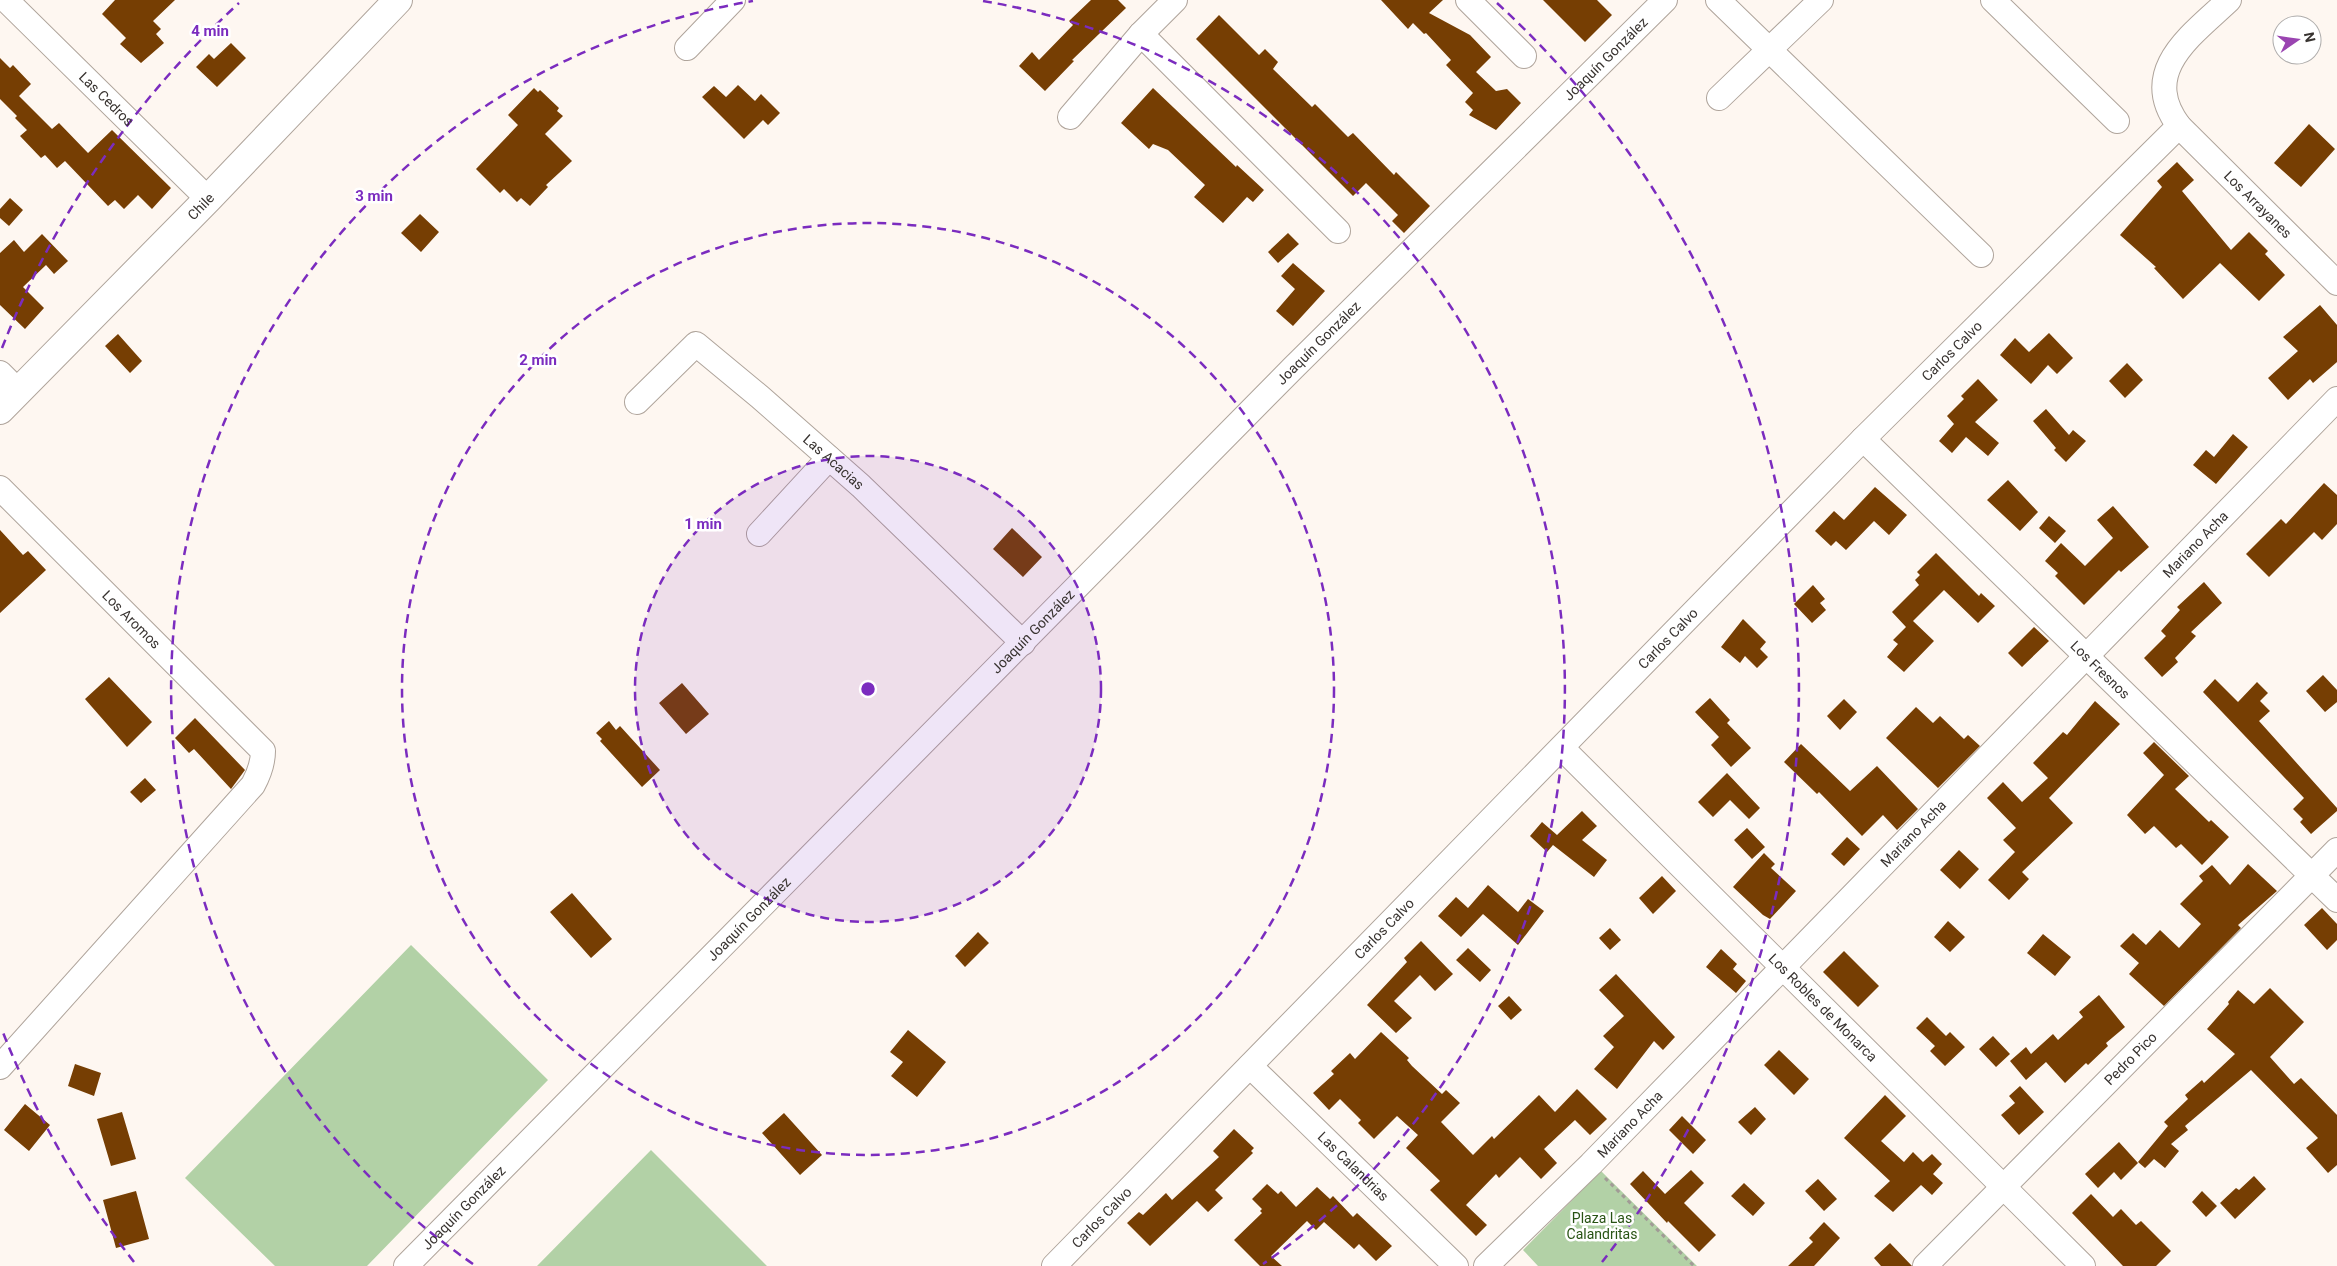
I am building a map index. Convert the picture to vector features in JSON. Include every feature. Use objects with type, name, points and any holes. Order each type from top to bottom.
[{"type":"street","name":"Las Cedros","points":[[6,0],[208,199]]},
{"type":"street","name":"Chile","points":[[6,392],[208,199],[398,0]]},
{"type":"street","points":[[687,48],[733,0]]},
{"type":"street","points":[[1070,117],[1141,34],[1175,0]]},
{"type":"street","points":[[1468,0],[1524,56]]},
{"type":"street","name":"Joaquín González","points":[[406,1266],[1294,368],[1664,0]]},
{"type":"street","points":[[1718,0],[1981,255]]},
{"type":"street","points":[[1719,98],[1821,0]]},
{"type":"street","points":[[1993,0],[2117,121]]},
{"type":"street","points":[[2179,126],[2170,114],[2165,97],[2165,73],[2176,51],[2229,0]]},
{"type":"street","points":[[1141,34],[1338,231]]},
{"type":"street","name":"Los Arrayanes","points":[[2179,126],[2337,283]]},
{"type":"street","name":"Carlos Calvo","points":[[1054,1266],[1864,439],[2179,126]]},
{"type":"street","name":"Las Acacias","points":[[637,402],[696,344],[861,486],[1023,643]]},
{"type":"street","name":"Mariano Acha","points":[[1486,1266],[1591,1164],[2337,399]]},
{"type":"street","name":"Los Fresnos","points":[[1864,439],[2337,900]]},
{"type":"street","points":[[759,534],[829,458]]},
{"type":"street","name":"Los Aromos","points":[[0,488],[263,751],[258,776],[253,785],[0,1067]]},
{"type":"street","name":"Los Robles de Monarca","points":[[1562,748],[2083,1266]]},
{"type":"street","name":"Pedro Pico","points":[[1925,1266],[2337,850]]},
{"type":"street","name":"Las Calandrias","points":[[1250,1066],[1456,1266]]},
{"type":"path","points":[[1591,1164],[1694,1266]]},
{"type":"green space","points":[[411,945],[548,1080],[367,1266],[275,1266],[185,1178]]},
{"type":"green space","points":[[651,1150],[767,1266],[537,1266]]},
{"type":"green space","name":"Plaza Las Calandritas","points":[[1601,1171],[1697,1266],[1538,1266],[1523,1250]]},
{"type":"building","points":[[115,0],[175,0],[153,21],[161,29],[156,34],[164,43],[141,63],[120,44],[126,38],[102,14]]},
{"type":"building","points":[[1091,0],[1118,0],[1126,8],[1072,60],[1074,61],[1045,91],[1019,66],[1032,52],[1039,60],[1073,25],[1069,21]]},
{"type":"building","points":[[1381,0],[1443,0],[1429,13],[1470,35],[1491,57],[1476,72],[1496,91],[1507,89],[1521,103],[1496,130],[1469,115],[1473,110],[1465,102],[1473,93],[1446,65],[1451,60],[1426,33],[1424,34],[1413,23],[1408,29]]},
{"type":"building","points":[[1543,0],[1597,0],[1612,15],[1585,42]]},
{"type":"building","points":[[1219,15],[1259,55],[1265,49],[1278,62],[1273,69],[1312,107],[1315,104],[1348,137],[1353,133],[1394,175],[1396,172],[1430,206],[1404,233],[1392,221],[1398,215],[1366,183],[1353,196],[1196,39]]},
{"type":"building","points":[[231,43],[246,58],[217,87],[196,67],[209,54],[214,59]]},
{"type":"building","points":[[0,58],[10,68],[13,65],[31,84],[19,96],[52,129],[59,123],[88,153],[112,130],[171,188],[152,209],[138,195],[124,209],[115,200],[108,206],[65,161],[57,168],[45,155],[41,158],[20,136],[27,130],[15,118],[17,116],[0,99]]},
{"type":"building","points":[[738,85],[755,101],[761,94],[780,113],[768,125],[763,120],[744,139],[702,97],[714,86],[726,97]]},
{"type":"building","points":[[534,88],[538,92],[540,90],[559,108],[557,111],[563,116],[545,134],[572,161],[546,185],[548,187],[530,206],[521,198],[517,202],[504,189],[500,193],[476,169],[518,125],[508,115]]},
{"type":"building","points":[[1153,88],[1236,167],[1237,165],[1264,190],[1253,202],[1247,197],[1223,223],[1194,197],[1205,185],[1168,150],[1153,144],[1149,149],[1121,123]]},
{"type":"building","points":[[2309,124],[2335,149],[2301,187],[2274,163]]},
{"type":"building","points":[[2177,162],[2194,180],[2182,191],[2231,250],[2249,232],[2268,251],[2265,254],[2285,275],[2259,301],[2220,263],[2183,299],[2154,268],[2156,267],[2120,235],[2162,187],[2157,181]]},
{"type":"building","points":[[10,198],[23,210],[9,226],[0,218],[0,209]]},
{"type":"building","points":[[420,214],[439,232],[421,252],[401,233]]},
{"type":"building","points":[[1288,233],[1299,244],[1278,263],[1268,252]]},
{"type":"building","points":[[42,234],[68,261],[54,274],[46,265],[23,287],[44,308],[25,329],[0,305],[0,253],[14,240],[24,252]]},
{"type":"building","points":[[1293,263],[1325,291],[1293,326],[1276,311],[1295,289],[1281,276]]},
{"type":"building","points":[[2320,305],[2337,325],[2337,362],[2313,383],[2310,379],[2288,400],[2268,378],[2298,351],[2283,337]]},
{"type":"building","points":[[2049,333],[2073,358],[2057,374],[2048,365],[2031,384],[2000,355],[2015,338],[2029,352]]},
{"type":"building","points":[[118,334],[142,361],[130,373],[105,346]]},
{"type":"building","points":[[2127,363],[2143,380],[2125,398],[2109,381]]},
{"type":"building","points":[[1978,379],[1998,400],[1975,422],[1999,443],[1988,456],[1966,437],[1952,453],[1939,441],[1954,424],[1947,416],[1964,399],[1961,396]]},
{"type":"building","points":[[2046,409],[2069,435],[2073,430],[2086,441],[2066,462],[2054,450],[2056,448],[2033,421]]},
{"type":"building","points":[[2233,434],[2248,447],[2216,484],[2193,465],[2206,450],[2214,457]]},
{"type":"building","points":[[2008,480],[2038,512],[2020,531],[1987,500]]},
{"type":"building","points":[[2324,483],[2337,495],[2337,524],[2322,540],[2314,532],[2269,577],[2246,554],[2281,519],[2286,524]]},
{"type":"building","points":[[1875,487],[1907,515],[1889,535],[1874,521],[1846,550],[1836,541],[1831,546],[1815,531],[1834,511],[1844,520]]},
{"type":"building","points":[[2113,506],[2149,547],[2121,572],[2119,570],[2084,605],[2055,576],[2058,573],[2045,561],[2061,543],[2085,566],[2113,538],[2097,520]]},
{"type":"building","points":[[2049,516],[2066,531],[2055,543],[2039,528]]},
{"type":"building","points":[[1012,528],[1042,557],[1023,577],[993,549]]},
{"type":"building","points":[[0,530],[23,555],[28,551],[46,570],[0,613]]},
{"type":"building","points":[[1936,553],[1979,596],[1981,593],[1995,606],[1978,623],[1944,590],[1913,621],[1934,641],[1904,672],[1887,657],[1898,644],[1893,640],[1906,627],[1892,612],[1919,585],[1915,580],[1920,575],[1917,572]]},
{"type":"building","points":[[2204,582],[2222,603],[2191,632],[2196,636],[2175,658],[2178,662],[2162,677],[2144,658],[2166,636],[2161,631],[2180,610],[2177,607]]},
{"type":"building","points":[[1813,585],[1825,599],[1820,603],[1826,610],[1812,623],[1794,604]]},
{"type":"building","points":[[1743,619],[1766,642],[1760,649],[1768,657],[1757,668],[1745,656],[1740,663],[1721,647]]},
{"type":"building","points":[[2034,627],[2049,641],[2022,667],[2008,653]]},
{"type":"building","points":[[2323,675],[2337,690],[2337,702],[2325,712],[2306,691]]},
{"type":"building","points":[[109,677],[152,722],[127,747],[85,699]]},
{"type":"building","points":[[2215,679],[2238,702],[2257,682],[2268,693],[2260,701],[2270,711],[2259,721],[2337,808],[2337,811],[2311,834],[2300,822],[2303,819],[2293,809],[2304,798],[2203,692]]},
{"type":"building","points":[[682,683],[709,714],[686,734],[659,703]]},
{"type":"building","points":[[1710,698],[1730,720],[1727,723],[1751,748],[1731,767],[1711,745],[1719,737],[1695,712]]},
{"type":"building","points":[[1844,699],[1857,712],[1840,730],[1827,716]]},
{"type":"building","points":[[2095,701],[2120,724],[2049,798],[2073,823],[2022,872],[2029,879],[2009,900],[1988,880],[2015,852],[2003,840],[2016,828],[1987,798],[2003,782],[2022,802],[2048,778],[2033,763],[2063,732],[2067,735]]},
{"type":"building","points":[[1916,707],[1933,723],[1940,716],[1964,739],[1968,735],[1980,746],[1938,788],[1886,738]]},
{"type":"building","points":[[195,718],[245,770],[231,789],[194,749],[189,753],[175,738]]},
{"type":"building","points":[[609,721],[616,730],[620,726],[660,770],[642,787],[600,741],[602,739],[596,733]]},
{"type":"building","points":[[2154,742],[2189,776],[2175,789],[2209,822],[2211,820],[2229,837],[2202,865],[2181,844],[2176,848],[2154,826],[2145,834],[2127,815],[2164,775],[2143,753]]},
{"type":"building","points":[[1801,744],[1850,791],[1877,766],[1918,809],[1897,830],[1883,815],[1862,836],[1819,792],[1817,794],[1784,762]]},
{"type":"building","points":[[1727,773],[1760,808],[1749,819],[1730,800],[1713,817],[1698,802]]},
{"type":"building","points":[[145,778],[156,790],[141,803],[130,792]]},
{"type":"building","points":[[1582,811],[1597,826],[1582,840],[1607,860],[1594,877],[1553,845],[1547,852],[1530,836],[1542,822],[1557,835]]},
{"type":"building","points":[[1747,828],[1765,847],[1752,859],[1734,840]]},
{"type":"building","points":[[1847,837],[1860,849],[1844,866],[1831,854]]},
{"type":"building","points":[[1959,850],[1979,869],[1960,889],[1940,870]]},
{"type":"building","points":[[1764,853],[1775,864],[1771,868],[1796,891],[1770,919],[1763,915],[1733,887]]},
{"type":"building","points":[[2248,864],[2277,891],[2238,925],[2241,928],[2164,1006],[2129,974],[2139,963],[2120,946],[2133,933],[2146,945],[2160,930],[2179,948],[2201,924],[2180,904],[2203,881],[2199,876],[2212,865],[2230,885]]},
{"type":"building","points":[[1662,876],[1676,891],[1653,914],[1639,898]]},
{"type":"building","points":[[1488,885],[1518,912],[1528,899],[1544,911],[1518,945],[1483,914],[1461,937],[1438,916],[1456,897],[1468,908]]},
{"type":"building","points":[[572,893],[612,939],[591,958],[550,912]]},
{"type":"building","points":[[2322,908],[2337,924],[2337,940],[2327,950],[2304,925]]},
{"type":"building","points":[[1948,921],[1965,937],[1950,952],[1934,937]]},
{"type":"building","points":[[1610,928],[1621,940],[1610,950],[1599,938]]},
{"type":"building","points":[[978,932],[989,943],[965,967],[955,956]]},
{"type":"building","points":[[2043,934],[2071,957],[2055,976],[2027,953]]},
{"type":"building","points":[[1421,941],[1453,974],[1435,991],[1420,975],[1394,1001],[1412,1018],[1396,1033],[1367,1005],[1407,962],[1404,958]]},
{"type":"building","points":[[1468,948],[1491,970],[1480,982],[1456,960]]},
{"type":"building","points":[[1721,949],[1737,964],[1733,969],[1746,981],[1736,993],[1706,967]]},
{"type":"building","points":[[1844,951],[1879,986],[1858,1007],[1823,972]]},
{"type":"building","points":[[1616,974],[1675,1037],[1663,1050],[1654,1041],[1617,1089],[1594,1069],[1614,1047],[1603,1036],[1624,1016],[1599,990]]},
{"type":"building","points":[[2270,988],[2304,1022],[2270,1057],[2294,1084],[2301,1078],[2337,1115],[2337,1165],[2328,1173],[2306,1148],[2318,1138],[2251,1070],[2185,1126],[2188,1130],[2171,1144],[2179,1151],[2165,1168],[2154,1159],[2145,1168],[2138,1162],[2168,1126],[2164,1122],[2188,1099],[2185,1095],[2202,1080],[2204,1083],[2235,1054],[2207,1029],[2229,1004],[2228,1002],[2238,990],[2254,1004]]},
{"type":"building","points":[[2099,995],[2125,1027],[2106,1043],[2108,1046],[2088,1065],[2086,1063],[2065,1083],[2046,1062],[2026,1080],[2010,1061],[2026,1047],[2031,1054],[2053,1034],[2058,1040],[2083,1017],[2079,1012]]},
{"type":"building","points":[[1509,996],[1522,1010],[1511,1020],[1498,1006]]},
{"type":"building","points":[[1927,1017],[1946,1036],[1950,1032],[1965,1047],[1945,1066],[1930,1051],[1935,1046],[1916,1028]]},
{"type":"building","points":[[908,1030],[946,1062],[917,1097],[891,1076],[903,1062],[890,1052]]},
{"type":"building","points":[[1381,1032],[1409,1058],[1407,1060],[1412,1066],[1442,1094],[1446,1090],[1460,1103],[1441,1122],[1473,1155],[1492,1136],[1494,1139],[1539,1095],[1555,1112],[1577,1089],[1607,1119],[1590,1135],[1575,1120],[1544,1149],[1557,1163],[1541,1179],[1520,1157],[1499,1178],[1496,1174],[1466,1205],[1487,1225],[1476,1236],[1430,1190],[1440,1181],[1406,1148],[1418,1135],[1397,1116],[1374,1139],[1358,1123],[1361,1120],[1340,1099],[1329,1110],[1313,1093],[1334,1074],[1331,1071],[1350,1053],[1355,1059]]},
{"type":"building","points":[[1993,1036],[2010,1054],[1996,1067],[1979,1049]]},
{"type":"building","points":[[1779,1050],[1809,1079],[1794,1095],[1764,1065]]},
{"type":"building","points":[[75,1064],[101,1073],[94,1096],[68,1086]]},
{"type":"building","points":[[2020,1086],[2044,1112],[2019,1135],[2001,1115],[2015,1103],[2009,1096]]},
{"type":"building","points":[[1885,1095],[1906,1116],[1881,1141],[1904,1162],[1913,1152],[1923,1162],[1932,1154],[1942,1164],[1933,1174],[1943,1183],[1932,1195],[1921,1185],[1893,1212],[1874,1196],[1890,1181],[1844,1138]]},
{"type":"building","points":[[25,1104],[50,1125],[29,1151],[4,1130]]},
{"type":"building","points":[[1755,1107],[1766,1119],[1751,1135],[1738,1122]]},
{"type":"building","points":[[122,1112],[136,1159],[111,1166],[97,1119]]},
{"type":"building","points":[[784,1113],[822,1155],[800,1175],[762,1133]]},
{"type":"building","points":[[1682,1116],[1706,1140],[1693,1154],[1669,1130]]},
{"type":"building","points":[[1234,1129],[1254,1148],[1251,1151],[1253,1153],[1215,1190],[1223,1198],[1208,1212],[1197,1201],[1150,1246],[1127,1223],[1139,1212],[1143,1215],[1166,1193],[1172,1200],[1219,1157],[1213,1151]]},
{"type":"building","points":[[2119,1142],[2138,1163],[2121,1180],[2114,1172],[2098,1188],[2085,1174]]},
{"type":"building","points":[[1691,1170],[1704,1183],[1684,1203],[1716,1235],[1699,1252],[1668,1221],[1667,1223],[1630,1184],[1643,1171],[1665,1194]]},
{"type":"building","points":[[2254,1176],[2266,1189],[2235,1219],[2220,1203],[2236,1188],[2239,1190]]},
{"type":"building","points":[[1818,1179],[1837,1199],[1824,1211],[1805,1191]]},
{"type":"building","points":[[1744,1183],[1765,1203],[1753,1216],[1731,1196]]},
{"type":"building","points":[[1267,1184],[1278,1194],[1281,1191],[1296,1207],[1317,1187],[1330,1199],[1333,1196],[1353,1217],[1357,1213],[1392,1246],[1376,1261],[1359,1244],[1354,1249],[1324,1222],[1316,1230],[1307,1221],[1271,1256],[1282,1266],[1260,1266],[1234,1240],[1262,1213],[1260,1211],[1262,1209],[1252,1199]]},
{"type":"building","points":[[136,1191],[149,1239],[116,1248],[103,1200]]},
{"type":"building","points":[[2202,1191],[2217,1206],[2206,1217],[2192,1202]]},
{"type":"building","points":[[2091,1194],[2113,1217],[2121,1209],[2136,1225],[2141,1221],[2171,1251],[2156,1266],[2123,1266],[2072,1213]]},
{"type":"building","points":[[1824,1222],[1840,1238],[1814,1266],[1788,1266],[1813,1242],[1809,1238]]},
{"type":"building","points":[[1890,1243],[1912,1266],[1881,1266],[1874,1258]]}]
